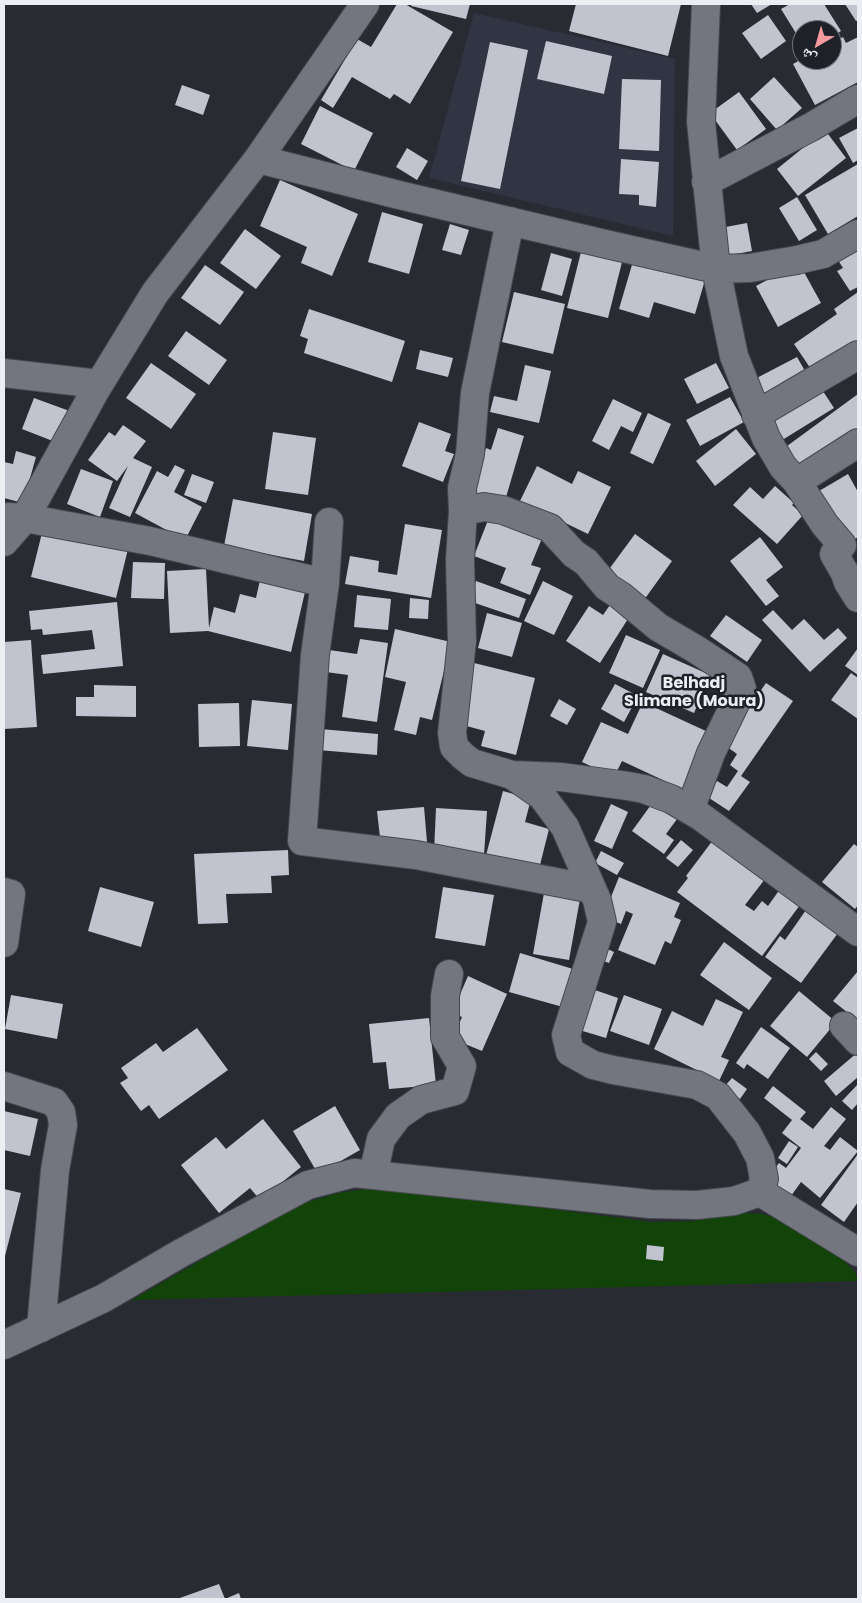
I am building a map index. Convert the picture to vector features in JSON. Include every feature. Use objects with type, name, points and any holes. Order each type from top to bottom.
[{"type":"street","points":[[4,542],[14,518],[155,293],[258,159],[365,4]]},
{"type":"street","points":[[706,4],[701,122],[716,269],[734,356],[766,438],[825,525],[842,545],[834,554],[849,556],[848,582],[858,598]]},
{"type":"street","points":[[706,182],[811,128],[858,99]]},
{"type":"street","points":[[258,159],[610,246],[716,269],[750,268],[823,254],[858,234]]},
{"type":"street","points":[[510,221],[475,393],[470,454],[462,488],[463,510],[460,560],[462,640],[452,733],[454,747],[462,756],[472,762],[512,775],[561,778],[644,789],[671,799],[690,810],[858,932]]},
{"type":"street","points":[[756,415],[858,355]]},
{"type":"street","points":[[4,373],[99,384]]},
{"type":"street","points":[[797,482],[858,443]]},
{"type":"street","points":[[463,510],[484,507],[503,510],[550,528],[574,554],[586,562],[607,587],[621,596],[658,627],[738,677],[742,689],[711,754],[690,810]]},
{"type":"street","points":[[14,518],[150,541],[325,582]]},
{"type":"street","points":[[328,522],[325,582],[315,665],[302,841],[416,855],[592,889]]},
{"type":"street","points":[[512,775],[542,796],[565,826],[597,900],[602,922],[566,1035],[570,1052],[593,1065],[697,1085],[718,1096],[747,1133],[760,1158],[764,1179],[760,1192]]},
{"type":"street","points":[[4,892],[11,894],[4,944]]},
{"type":"street","points":[[373,1175],[381,1139],[398,1116],[421,1100],[455,1091],[462,1066],[445,1037],[445,996],[449,974]]},
{"type":"street","points":[[4,1086],[54,1102],[61,1112],[62,1118],[63,1125],[55,1170],[41,1328]]},
{"type":"street","points":[[4,1345],[104,1298],[181,1253],[308,1185],[354,1173],[650,1204],[697,1204],[734,1201],[760,1192]]},
{"type":"street","points":[[760,1192],[858,1252]]},
{"type":"shaded area","points":[[474,13],[675,59],[673,236],[429,178]]},
{"type":"green space","points":[[381,1187],[652,1222],[694,1221],[742,1213],[764,1214],[795,1226],[837,1254],[855,1272],[858,1281],[132,1300],[295,1206],[338,1193]]},
{"type":"building","points":[[397,4],[405,4],[453,32],[410,104],[394,94],[390,99],[352,77],[333,108],[321,100],[357,39],[371,47]]},
{"type":"building","points":[[412,4],[470,4],[466,19],[411,6]]},
{"type":"building","points":[[576,4],[681,4],[668,56],[569,31]]},
{"type":"building","points":[[751,4],[772,4],[757,13]]},
{"type":"building","points":[[790,4],[824,4],[834,20],[792,20],[792,27],[781,9]]},
{"type":"building","points":[[845,4],[858,4],[858,20],[856,21]]},
{"type":"building","points":[[768,15],[786,41],[761,59],[742,33]]},
{"type":"building","points":[[858,37],[858,82],[815,105],[796,70],[842,70],[842,38],[846,43]]},
{"type":"building","points":[[546,41],[612,56],[604,94],[537,79]]},
{"type":"building","points":[[490,42],[528,50],[500,189],[461,181]]},
{"type":"building","points":[[774,77],[802,108],[777,130],[750,99]]},
{"type":"building","points":[[622,79],[661,80],[659,151],[619,149]]},
{"type":"building","points":[[182,85],[210,95],[203,115],[175,105]]},
{"type":"building","points":[[739,92],[766,129],[737,150],[710,113]]},
{"type":"building","points":[[320,106],[373,133],[354,171],[301,144]]},
{"type":"building","points":[[858,128],[858,160],[853,163],[839,138]]},
{"type":"building","points":[[825,130],[846,158],[798,196],[777,169]]},
{"type":"building","points":[[407,148],[428,161],[417,180],[396,167]]},
{"type":"building","points":[[621,159],[659,162],[656,207],[639,205],[639,195],[619,194]]},
{"type":"building","points":[[858,164],[858,216],[828,234],[805,195]]},
{"type":"building","points":[[280,180],[358,214],[332,276],[301,263],[307,247],[260,226]]},
{"type":"building","points":[[797,197],[817,230],[799,241],[779,208]]},
{"type":"building","points":[[382,212],[423,224],[409,274],[368,262]]},
{"type":"building","points":[[747,223],[752,251],[720,257],[715,229]]},
{"type":"building","points":[[450,224],[469,230],[461,255],[442,250]]},
{"type":"building","points":[[245,229],[281,256],[256,289],[220,263]]},
{"type":"building","points":[[858,240],[858,287],[850,291],[837,271],[843,268],[834,254]]},
{"type":"building","points":[[583,244],[624,254],[608,318],[567,308]]},
{"type":"building","points":[[551,253],[572,259],[562,296],[541,290]]},
{"type":"building","points":[[634,258],[705,280],[695,314],[654,302],[649,318],[619,309]]},
{"type":"building","points":[[799,263],[821,303],[778,327],[756,286]]},
{"type":"building","points":[[205,265],[244,292],[220,325],[181,298]]},
{"type":"building","points":[[514,292],[565,304],[553,354],[502,342]]},
{"type":"building","points":[[858,292],[858,345],[815,375],[794,344],[837,314],[834,309]]},
{"type":"building","points":[[309,309],[405,341],[392,382],[304,353],[308,339],[300,336]]},
{"type":"building","points":[[186,331],[227,360],[209,385],[168,356]]},
{"type":"building","points":[[420,350],[453,358],[448,377],[416,369]]},
{"type":"building","points":[[797,357],[805,371],[759,396],[751,381]]},
{"type":"building","points":[[151,363],[196,394],[171,429],[126,398]]},
{"type":"building","points":[[716,363],[729,388],[697,404],[684,379]]},
{"type":"building","points":[[525,365],[551,371],[539,423],[490,412],[494,396],[517,401]]},
{"type":"building","points":[[817,382],[834,408],[779,442],[763,415]]},
{"type":"building","points":[[858,394],[858,432],[801,474],[783,449]]},
{"type":"building","points":[[730,397],[744,422],[700,446],[686,420]]},
{"type":"building","points":[[34,398],[75,413],[63,445],[22,429]]},
{"type":"building","points":[[613,399],[642,413],[633,432],[621,426],[609,450],[592,441]]},
{"type":"building","points":[[648,413],[671,424],[653,464],[630,453]]},
{"type":"building","points":[[419,422],[451,434],[445,451],[454,454],[443,482],[402,466]]},
{"type":"building","points":[[123,425],[146,441],[133,458],[152,467],[130,517],[109,508],[128,466],[117,481],[88,460],[109,432],[115,436]]},
{"type":"building","points":[[498,428],[524,436],[504,504],[472,494],[486,448],[491,450]]},
{"type":"building","points":[[736,429],[756,454],[715,486],[696,461]]},
{"type":"building","points":[[273,432],[316,438],[308,495],[265,489]]},
{"type":"building","points":[[16,451],[36,457],[23,503],[4,498],[4,462],[13,464]]},
{"type":"building","points":[[175,465],[185,470],[174,492],[202,507],[185,540],[135,513],[157,471],[168,477]]},
{"type":"building","points":[[537,466],[572,484],[578,471],[611,487],[588,534],[520,501]]},
{"type":"building","points":[[81,469],[113,481],[100,517],[67,504]]},
{"type":"building","points":[[192,474],[214,482],[206,503],[184,495]]},
{"type":"building","points":[[848,474],[858,492],[858,537],[850,542],[819,491]]},
{"type":"building","points":[[775,486],[794,503],[792,505],[803,515],[777,544],[733,505],[750,487],[763,499]]},
{"type":"building","points":[[233,499],[312,514],[304,561],[224,546]]},
{"type":"building","points":[[492,510],[545,531],[531,565],[541,568],[530,595],[500,583],[506,568],[474,556]]},
{"type":"building","points":[[405,524],[442,530],[431,598],[345,584],[350,556],[379,561],[378,572],[397,575]]},
{"type":"building","points":[[43,529],[128,549],[116,598],[31,577]]},
{"type":"building","points":[[635,534],[672,561],[644,600],[607,572]]},
{"type":"building","points":[[760,537],[783,567],[766,580],[779,596],[766,606],[730,561]]},
{"type":"building","points":[[133,562],[165,563],[164,599],[131,598]]},
{"type":"building","points":[[206,569],[209,628],[214,607],[235,613],[240,594],[256,598],[260,580],[305,592],[291,652],[208,631],[170,633],[167,571]]},
{"type":"building","points":[[476,581],[526,599],[519,618],[469,601]]},
{"type":"building","points":[[543,581],[573,596],[554,635],[524,621]]},
{"type":"building","points":[[357,595],[391,599],[388,630],[354,627]]},
{"type":"building","points":[[410,598],[429,600],[428,619],[409,618]]},
{"type":"building","points":[[117,602],[123,666],[43,674],[41,655],[95,649],[92,630],[43,635],[42,629],[31,630],[29,611]]},
{"type":"building","points":[[612,602],[631,614],[600,663],[566,641],[589,606],[603,615]]},
{"type":"building","points":[[773,610],[792,630],[804,619],[824,640],[838,628],[847,638],[810,672],[762,620]]},
{"type":"building","points":[[487,613],[522,623],[512,657],[478,648]]},
{"type":"building","points":[[726,615],[762,640],[747,662],[710,636]]},
{"type":"building","points":[[395,629],[451,642],[432,720],[420,717],[416,735],[394,730],[406,682],[385,677]]},
{"type":"building","points":[[626,635],[660,650],[643,688],[609,673]]},
{"type":"building","points":[[360,639],[388,643],[377,722],[342,717],[348,675],[326,672],[329,650],[357,654]]},
{"type":"building","points":[[31,640],[37,727],[4,729],[4,642]]},
{"type":"building","points":[[858,648],[858,675],[845,666]]},
{"type":"building","points":[[663,654],[710,675],[694,713],[646,692]]},
{"type":"building","points":[[474,663],[535,678],[516,755],[481,746],[485,731],[459,724]]},
{"type":"building","points":[[851,673],[858,678],[858,719],[831,700]]},
{"type":"building","points":[[766,683],[793,701],[741,776],[750,782],[729,811],[706,796],[717,781],[727,787],[738,771],[730,765],[737,754],[723,744]]},
{"type":"building","points":[[615,684],[638,696],[624,722],[601,709]]},
{"type":"building","points":[[94,685],[136,686],[136,717],[76,716],[76,697],[94,697]]},
{"type":"building","points":[[559,699],[576,709],[567,725],[550,716]]},
{"type":"building","points":[[252,700],[292,704],[288,750],[247,746]]},
{"type":"building","points":[[643,702],[708,732],[682,789],[622,761],[614,777],[582,762],[601,722],[628,734]]},
{"type":"building","points":[[239,703],[240,746],[199,747],[198,704]]},
{"type":"building","points":[[320,729],[378,734],[377,755],[318,750]]},
{"type":"building","points":[[503,791],[531,799],[525,822],[549,829],[538,873],[485,859]]},
{"type":"building","points":[[656,798],[680,815],[666,834],[674,840],[664,854],[632,831]]},
{"type":"building","points":[[611,804],[628,812],[612,849],[594,841]]},
{"type":"building","points":[[424,807],[427,842],[381,846],[377,811]]},
{"type":"building","points":[[436,808],[487,811],[484,855],[434,852]]},
{"type":"building","points":[[681,840],[693,850],[678,867],[666,858]]},
{"type":"building","points":[[713,840],[765,879],[745,905],[754,911],[762,901],[768,906],[780,889],[800,905],[762,956],[677,892],[688,878],[686,876]]},
{"type":"building","points":[[854,844],[858,847],[858,905],[855,909],[822,882]]},
{"type":"building","points":[[288,850],[289,875],[271,876],[272,893],[226,894],[228,923],[198,924],[194,854]]},
{"type":"building","points":[[601,851],[624,863],[617,875],[595,863]]},
{"type":"building","points":[[619,877],[680,903],[674,917],[681,920],[671,944],[665,941],[655,965],[618,950],[633,914],[626,911],[621,924],[603,917]]},
{"type":"building","points":[[100,887],[154,902],[141,947],[88,931]]},
{"type":"building","points":[[443,887],[494,895],[485,946],[435,938]]},
{"type":"building","points":[[544,893],[580,899],[569,960],[533,954]]},
{"type":"building","points":[[806,910],[838,933],[801,983],[765,957],[780,936],[785,940]]},
{"type":"building","points":[[724,942],[772,978],[749,1010],[700,975]]},
{"type":"building","points":[[601,946],[614,952],[609,963],[596,958]]},
{"type":"building","points":[[520,953],[573,969],[563,1007],[509,992]]},
{"type":"building","points":[[858,971],[858,1019],[857,1020],[833,1001]]},
{"type":"building","points":[[468,976],[507,994],[482,1051],[453,1039],[462,1017],[452,1013]]},
{"type":"building","points":[[589,988],[618,998],[606,1038],[576,1029]]},
{"type":"building","points":[[799,991],[836,1022],[807,1057],[770,1026]]},
{"type":"building","points":[[11,995],[63,1004],[57,1039],[5,1029]]},
{"type":"building","points":[[624,995],[662,1009],[649,1045],[610,1031]]},
{"type":"building","points":[[716,999],[743,1012],[721,1057],[729,1060],[719,1081],[654,1049],[672,1011],[703,1026]]},
{"type":"building","points":[[429,1018],[436,1085],[389,1089],[386,1062],[373,1063],[369,1024]]},
{"type":"building","points":[[761,1027],[790,1048],[768,1079],[747,1064],[744,1069],[736,1063]]},
{"type":"building","points":[[197,1028],[228,1070],[159,1119],[149,1105],[141,1111],[120,1083],[128,1078],[121,1068],[156,1043],[163,1052]]},
{"type":"building","points":[[816,1052],[828,1064],[821,1071],[809,1059]]},
{"type":"building","points":[[858,1052],[858,1077],[836,1096],[824,1081]]},
{"type":"building","points":[[732,1078],[747,1089],[740,1099],[724,1087]]},
{"type":"building","points":[[858,1084],[858,1103],[852,1110],[842,1101]]},
{"type":"building","points":[[773,1086],[806,1112],[800,1119],[813,1129],[831,1107],[846,1119],[824,1146],[830,1150],[840,1137],[858,1151],[820,1198],[801,1182],[791,1196],[767,1179],[779,1163],[786,1168],[801,1148],[782,1133],[792,1120],[764,1098]]},
{"type":"building","points":[[335,1106],[360,1150],[318,1174],[293,1131]]},
{"type":"building","points":[[4,1111],[38,1119],[30,1156],[4,1150]]},
{"type":"building","points":[[263,1119],[301,1167],[260,1200],[250,1188],[219,1213],[181,1165],[216,1137],[226,1149]]},
{"type":"building","points":[[789,1141],[798,1147],[787,1164],[778,1158]]},
{"type":"building","points":[[858,1154],[858,1202],[844,1222],[821,1205]]},
{"type":"building","points":[[4,1189],[21,1193],[4,1260]]},
{"type":"building","points":[[647,1245],[664,1247],[663,1261],[646,1259]]},
{"type":"building","points":[[219,1584],[225,1599],[177,1599]]},
{"type":"building","points":[[239,1593],[241,1599],[225,1599]]},
{"type":"district","name":"Belhadj Slimane (Moura)","points":[[694,693]]}]
